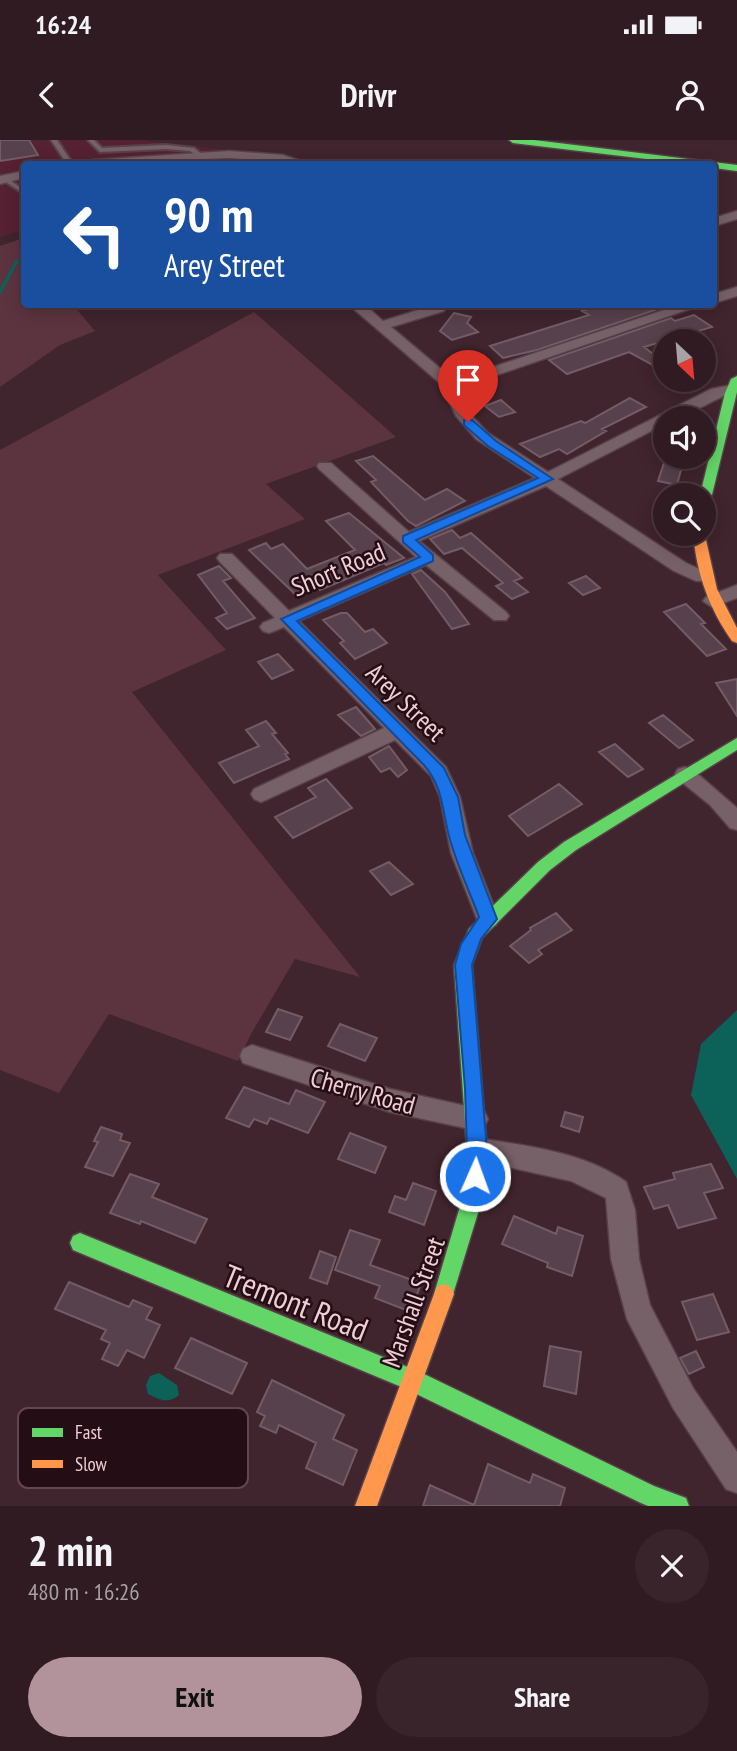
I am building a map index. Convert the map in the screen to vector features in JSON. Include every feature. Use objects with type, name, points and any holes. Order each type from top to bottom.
[{"type":"main road","points":[[513,140],[687,161]]},
{"type":"main road","points":[[717,165],[737,167]]},
{"type":"main road","points":[[710,483],[732,412],[735,383]]},
{"type":"main road","points":[[700,546],[702,577],[712,601],[737,638]]},
{"type":"main road","name":"Marshall Street","points":[[366,1506],[464,1232],[477,1150],[463,965],[467,949],[488,919],[557,855],[737,743]]},
{"type":"main road","name":"Tremont Road","points":[[80,1243],[412,1380],[649,1495],[678,1506]]},
{"type":"street","points":[[131,161],[201,156],[262,156],[288,161]]},
{"type":"street","points":[[2,179],[21,176]]},
{"type":"street","points":[[717,221],[737,215]]},
{"type":"street","points":[[717,298],[737,291]]},
{"type":"street","points":[[359,308],[451,386],[464,416],[475,430],[680,567],[702,577]]},
{"type":"street","points":[[381,326],[439,308]]},
{"type":"street","points":[[451,386],[685,308]]},
{"type":"street","points":[[689,406],[735,383]]},
{"type":"street","points":[[408,539],[547,479],[653,424]]},
{"type":"street","points":[[325,466],[428,558],[500,616]]},
{"type":"street","name":"Arey Street","points":[[226,558],[430,761],[446,785],[457,835],[488,919]]},
{"type":"street","name":"Short Road","points":[[269,627],[428,558]]},
{"type":"street","points":[[712,601],[737,590]]},
{"type":"street","points":[[261,794],[398,730]]},
{"type":"street","points":[[685,774],[717,800],[737,822]]},
{"type":"street","name":"Cherry Road","points":[[252,1056],[346,1088],[424,1109],[475,1119]]},
{"type":"street","points":[[477,1150],[550,1165],[601,1180],[617,1191],[622,1210],[625,1259],[637,1309],[683,1398],[737,1478]]},
{"type":"lane","points":[[54,140],[68,161]]},
{"type":"lane","points":[[91,140],[100,150],[166,147],[192,149],[201,156]]},
{"type":"lane","points":[[144,160],[148,161]]},
{"type":"lane","points":[[2,179],[21,189]]},
{"type":"shaded area","points":[[0,140],[138,140],[324,161],[21,161],[21,230],[0,237]]},
{"type":"shaded area","points":[[21,239],[21,308],[76,308],[95,331],[60,345],[0,387],[0,246]]},
{"type":"shaded area","points":[[254,312],[396,437],[266,484],[305,519],[158,575],[226,650],[132,692],[360,977],[295,959],[238,1061],[109,1014],[59,1093],[0,1070],[0,450]]},
{"type":"shaded area","points":[[737,1010],[737,1179],[691,1095],[701,1044]]},
{"type":"shaded area","points":[[159,1373],[177,1385],[179,1395],[164,1400],[148,1394],[146,1385],[150,1376]]},
{"type":"building","points":[[0,140],[29,140],[38,155],[0,161]]},
{"type":"building","points":[[589,308],[658,309],[537,350],[503,358],[490,346],[589,315],[582,311]]},
{"type":"building","points":[[454,313],[471,317],[467,323],[478,332],[452,340],[440,331]]},
{"type":"building","points":[[694,315],[712,327],[653,329],[653,344],[644,347],[653,354],[653,365],[629,352],[567,374],[549,360],[671,318],[675,321]]},
{"type":"building","points":[[630,398],[646,407],[602,429],[606,431],[567,454],[559,449],[540,457],[520,444],[581,421],[585,423]]},
{"type":"building","points":[[501,400],[515,412],[499,417],[485,406]]},
{"type":"building","points":[[373,456],[425,500],[447,489],[465,501],[416,526],[371,482],[376,480],[356,461]]},
{"type":"building","points":[[662,469],[681,469],[678,483],[658,481]]},
{"type":"building","points":[[349,513],[404,558],[386,565],[384,563],[320,590],[317,586],[296,595],[249,550],[266,543],[271,549],[283,544],[307,569],[355,550],[326,521]]},
{"type":"building","points":[[452,530],[460,538],[471,533],[522,578],[514,581],[528,592],[512,599],[496,586],[503,583],[462,548],[444,554],[430,539]]},
{"type":"building","points":[[219,566],[231,578],[223,581],[255,618],[227,629],[216,618],[227,613],[198,575]]},
{"type":"building","points":[[421,570],[445,592],[469,624],[452,629],[412,574]]},
{"type":"building","points":[[586,576],[600,588],[583,595],[569,583]]},
{"type":"building","points":[[686,604],[726,649],[707,656],[664,612]]},
{"type":"building","points":[[347,613],[365,632],[373,629],[387,643],[355,659],[340,643],[344,641],[323,620]]},
{"type":"building","points":[[278,654],[293,670],[272,679],[258,662]]},
{"type":"building","points":[[737,679],[737,716],[716,683]]},
{"type":"building","points":[[356,707],[375,729],[361,736],[338,715]]},
{"type":"building","points":[[663,715],[693,740],[679,748],[649,723]]},
{"type":"building","points":[[266,721],[276,733],[272,734],[288,753],[285,754],[289,759],[234,783],[219,763],[259,746],[246,730]]},
{"type":"building","points":[[615,744],[643,769],[628,777],[599,752]]},
{"type":"building","points":[[389,746],[407,770],[398,777],[390,768],[381,772],[369,757]]},
{"type":"building","points":[[326,779],[352,808],[293,838],[275,817],[316,797],[308,788]]},
{"type":"building","points":[[559,784],[582,804],[528,836],[509,816]]},
{"type":"building","points":[[389,862],[413,884],[391,895],[370,871]]},
{"type":"building","points":[[556,913],[572,930],[538,950],[542,954],[529,963],[510,946],[531,930],[530,928]]},
{"type":"building","points":[[278,1009],[302,1017],[290,1040],[266,1032]]},
{"type":"building","points":[[340,1024],[377,1038],[365,1061],[328,1046]]},
{"type":"building","points":[[244,1087],[289,1104],[296,1090],[325,1102],[308,1133],[270,1118],[267,1124],[254,1119],[249,1127],[226,1118]]},
{"type":"building","points":[[565,1112],[583,1117],[579,1132],[561,1126]]},
{"type":"building","points":[[101,1127],[122,1134],[120,1140],[130,1143],[113,1176],[85,1167],[98,1142],[94,1141]]},
{"type":"building","points":[[350,1133],[386,1147],[375,1173],[338,1159]]},
{"type":"building","points":[[711,1164],[723,1188],[704,1193],[716,1218],[678,1228],[668,1205],[654,1209],[644,1187],[675,1179],[673,1173]]},
{"type":"building","points":[[130,1174],[159,1184],[152,1197],[207,1219],[195,1243],[141,1221],[140,1224],[110,1213]]},
{"type":"building","points":[[413,1183],[436,1191],[424,1225],[389,1212],[395,1196],[406,1200]]},
{"type":"building","points":[[514,1216],[556,1234],[558,1227],[583,1236],[572,1276],[547,1267],[548,1263],[502,1244]]},
{"type":"building","points":[[350,1230],[380,1240],[370,1265],[421,1283],[411,1312],[375,1298],[380,1286],[335,1270]]},
{"type":"building","points":[[320,1251],[336,1257],[327,1284],[310,1278]]},
{"type":"building","points":[[69,1282],[129,1307],[133,1300],[152,1308],[146,1319],[160,1325],[144,1358],[127,1350],[118,1366],[102,1359],[110,1343],[101,1339],[106,1330],[55,1309]]},
{"type":"building","points":[[713,1294],[729,1332],[697,1340],[682,1302]]},
{"type":"building","points":[[191,1338],[247,1363],[232,1394],[175,1368]]},
{"type":"building","points":[[550,1346],[581,1352],[576,1394],[544,1386]]},
{"type":"building","points":[[696,1351],[704,1367],[689,1374],[680,1358]]},
{"type":"building","points":[[272,1380],[344,1415],[333,1439],[357,1450],[343,1485],[306,1468],[316,1443],[279,1425],[276,1433],[260,1426],[265,1416],[257,1412]]},
{"type":"building","points":[[488,1464],[530,1483],[533,1474],[565,1488],[560,1506],[423,1506],[430,1485],[474,1505]]},
{"type":"waterway","points":[[0,292],[17,261]]},
{"type":"traffic: fast","points":[[513,140],[681,161]]},
{"type":"traffic: fast","points":[[717,166],[737,168]]},
{"type":"traffic: fast","points":[[709,483],[731,393],[737,379]]},
{"type":"traffic: fast","points":[[444,1294],[471,1203],[477,1150],[463,965],[475,934],[544,866],[570,846],[737,743]]},
{"type":"traffic: fast","points":[[80,1243],[412,1380],[649,1495],[678,1506]]},
{"type":"traffic: slow","points":[[701,546],[710,589],[721,614],[737,638]]},
{"type":"traffic: slow","points":[[366,1506],[444,1294]]},
{"type":"route","points":[[468,422],[492,444],[547,479],[408,539],[428,558],[288,619],[350,684],[430,761],[446,785],[457,835],[488,919],[475,934],[463,965],[474,1088],[477,1150],[475,1176]]}]
